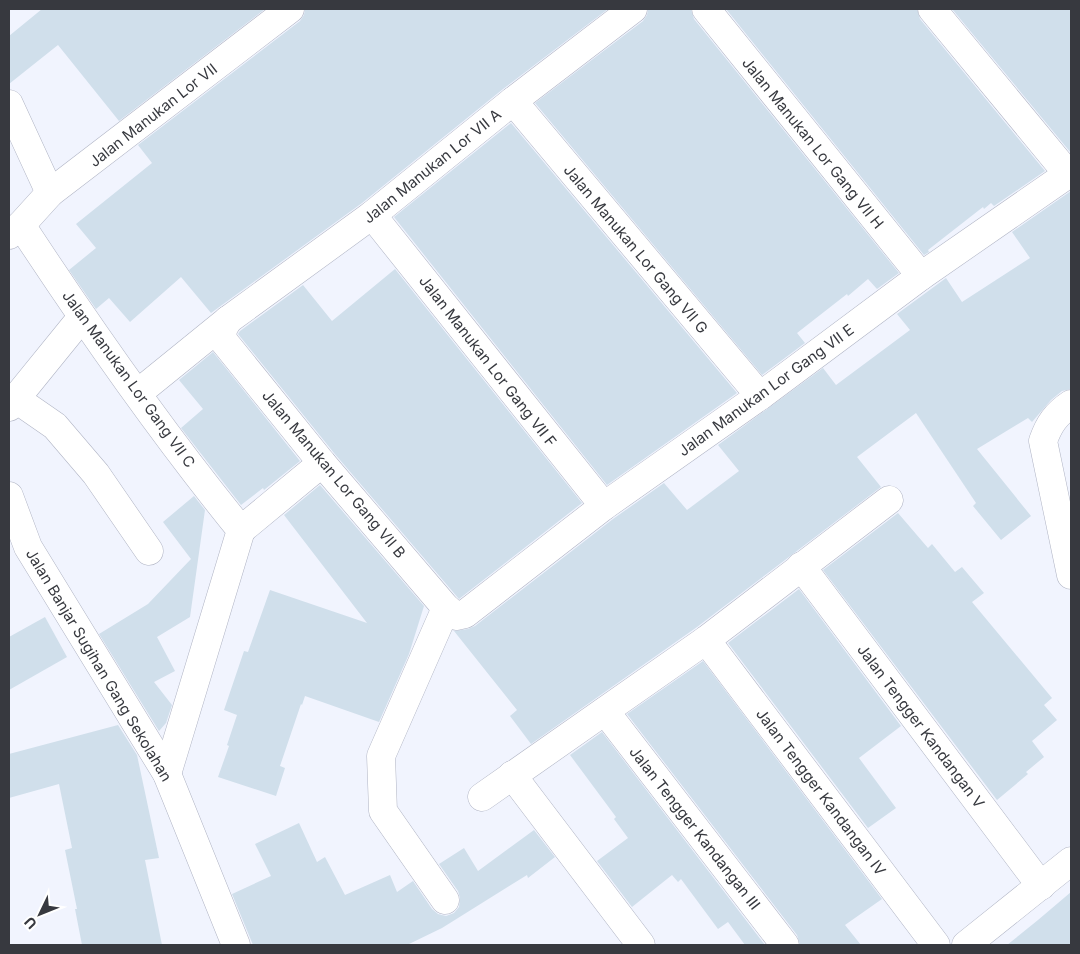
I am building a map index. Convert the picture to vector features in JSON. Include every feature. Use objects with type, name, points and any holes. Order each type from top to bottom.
[{"type":"street","name":"Jalan Manukan Lor VII","points":[[15,230],[50,194],[290,9]]},
{"type":"street","name":"Jalan Manukan Lor VII A","points":[[138,393],[228,320],[372,215],[513,101],[633,9]]},
{"type":"street","name":"Jalan Manukan Lor Gang VII H","points":[[706,9],[921,276]]},
{"type":"street","points":[[932,9],[1070,173]]},
{"type":"street","name":"Jalan Manukan Lor Gang VII G","points":[[513,101],[760,396]]},
{"type":"street","points":[[9,104],[50,194]]},
{"type":"street","name":"Jalan Manukan Lor Gang VII E","points":[[455,611],[760,396],[921,276],[1070,173]]},
{"type":"street","name":"Jalan Manukan Lor Gang VII F","points":[[372,215],[604,506]]},
{"type":"street","name":"Jalan Manukan Lor Gang VII C","points":[[15,230],[82,317],[208,490],[242,530]]},
{"type":"street","points":[[82,317],[12,403],[55,426],[96,474],[149,551]]},
{"type":"street","name":"Jalan Manukan Lor Gang VII B","points":[[228,320],[223,329],[222,339],[322,463],[455,611]]},
{"type":"street","points":[[1071,404],[1059,412],[1048,426],[1043,441],[1071,575]]},
{"type":"street","points":[[167,774],[242,530],[322,463]]},
{"type":"street","name":"Jalan Banjar Sugihan Gang Sekolahan","points":[[9,496],[28,547],[167,774],[236,945]]},
{"type":"street","points":[[482,797],[706,640],[889,500]]},
{"type":"street","name":"Jalan Tengger Kandangan V","points":[[801,566],[1041,886]]},
{"type":"street","points":[[445,900],[383,811],[381,756],[455,611]]},
{"type":"street","name":"Jalan Tengger Kandangan IV","points":[[706,640],[936,945]]},
{"type":"street","name":"Jalan Tengger Kandangan III","points":[[605,711],[785,945]]},
{"type":"street","points":[[512,775],[641,945]]},
{"type":"street","points":[[966,945],[1071,861]]},
{"type":"building","points":[[42,9],[265,9],[119,121],[58,45],[9,84],[9,36]]},
{"type":"building","points":[[305,9],[608,9],[503,89],[362,203],[211,313],[181,277],[130,322],[109,298],[96,309],[69,270],[96,248],[76,224],[152,163],[138,145],[300,21]]},
{"type":"building","points":[[648,9],[691,9],[694,19],[899,273],[877,289],[868,279],[848,296],[847,294],[797,333],[805,343],[762,375],[535,103],[643,21]]},
{"type":"building","points":[[726,9],[917,9],[920,19],[1045,171],[994,206],[991,203],[984,209],[983,207],[924,255]]},
{"type":"building","points":[[952,9],[1071,9],[1071,153]]},
{"type":"building","points":[[511,123],[737,393],[607,485],[394,217]]},
{"type":"building","points":[[1071,191],[1071,389],[1062,391],[1051,400],[1032,422],[1028,418],[977,449],[1031,516],[1001,540],[973,506],[976,503],[916,413],[857,457],[881,487],[697,627],[531,744],[510,716],[517,710],[454,631],[475,626],[613,519],[664,483],[687,510],[739,471],[718,445],[823,368],[836,385],[910,330],[897,314],[946,278],[962,302],[1030,258],[1012,232]]},
{"type":"building","points":[[395,269],[582,503],[459,599],[334,453],[238,334],[303,285],[332,321]]},
{"type":"building","points":[[213,352],[300,461],[264,490],[263,488],[241,505],[181,428],[203,409],[179,380]]},
{"type":"building","points":[[320,485],[424,606],[409,654],[379,722],[305,696],[280,766],[285,768],[276,796],[218,777],[237,715],[224,710],[244,651],[248,652],[270,590],[367,623],[284,515]]},
{"type":"building","points":[[194,496],[205,510],[190,617],[157,637],[175,671],[154,682],[172,705],[166,723],[159,731],[99,634],[148,604],[191,559],[163,522]]},
{"type":"building","points":[[898,513],[928,548],[932,544],[955,572],[962,567],[984,593],[972,602],[1052,698],[1044,705],[1057,720],[1032,741],[1044,757],[1026,772],[1028,774],[997,800],[823,570]]},
{"type":"building","points":[[799,589],[901,726],[859,758],[896,808],[868,828],[728,643]]},
{"type":"building","points":[[45,617],[67,657],[9,690],[9,637]]},
{"type":"building","points":[[703,661],[882,899],[845,925],[861,945],[800,945],[797,935],[627,714]]},
{"type":"building","points":[[118,725],[137,755],[159,858],[145,860],[162,945],[82,945],[65,850],[72,848],[59,784],[9,798],[9,754]]},
{"type":"building","points":[[602,732],[765,945],[745,945],[728,922],[718,929],[681,879],[678,882],[672,875],[632,907],[597,861],[628,838],[614,819],[616,817],[570,755]]},
{"type":"building","points":[[299,823],[317,862],[325,857],[345,895],[390,875],[397,892],[413,881],[432,909],[438,914],[446,916],[454,913],[459,907],[460,898],[458,891],[439,864],[464,848],[478,871],[534,830],[555,857],[528,878],[527,875],[442,928],[407,945],[253,945],[232,894],[271,876],[255,844]]},
{"type":"building","points":[[1071,892],[1071,945],[1007,945],[1038,920]]}]
